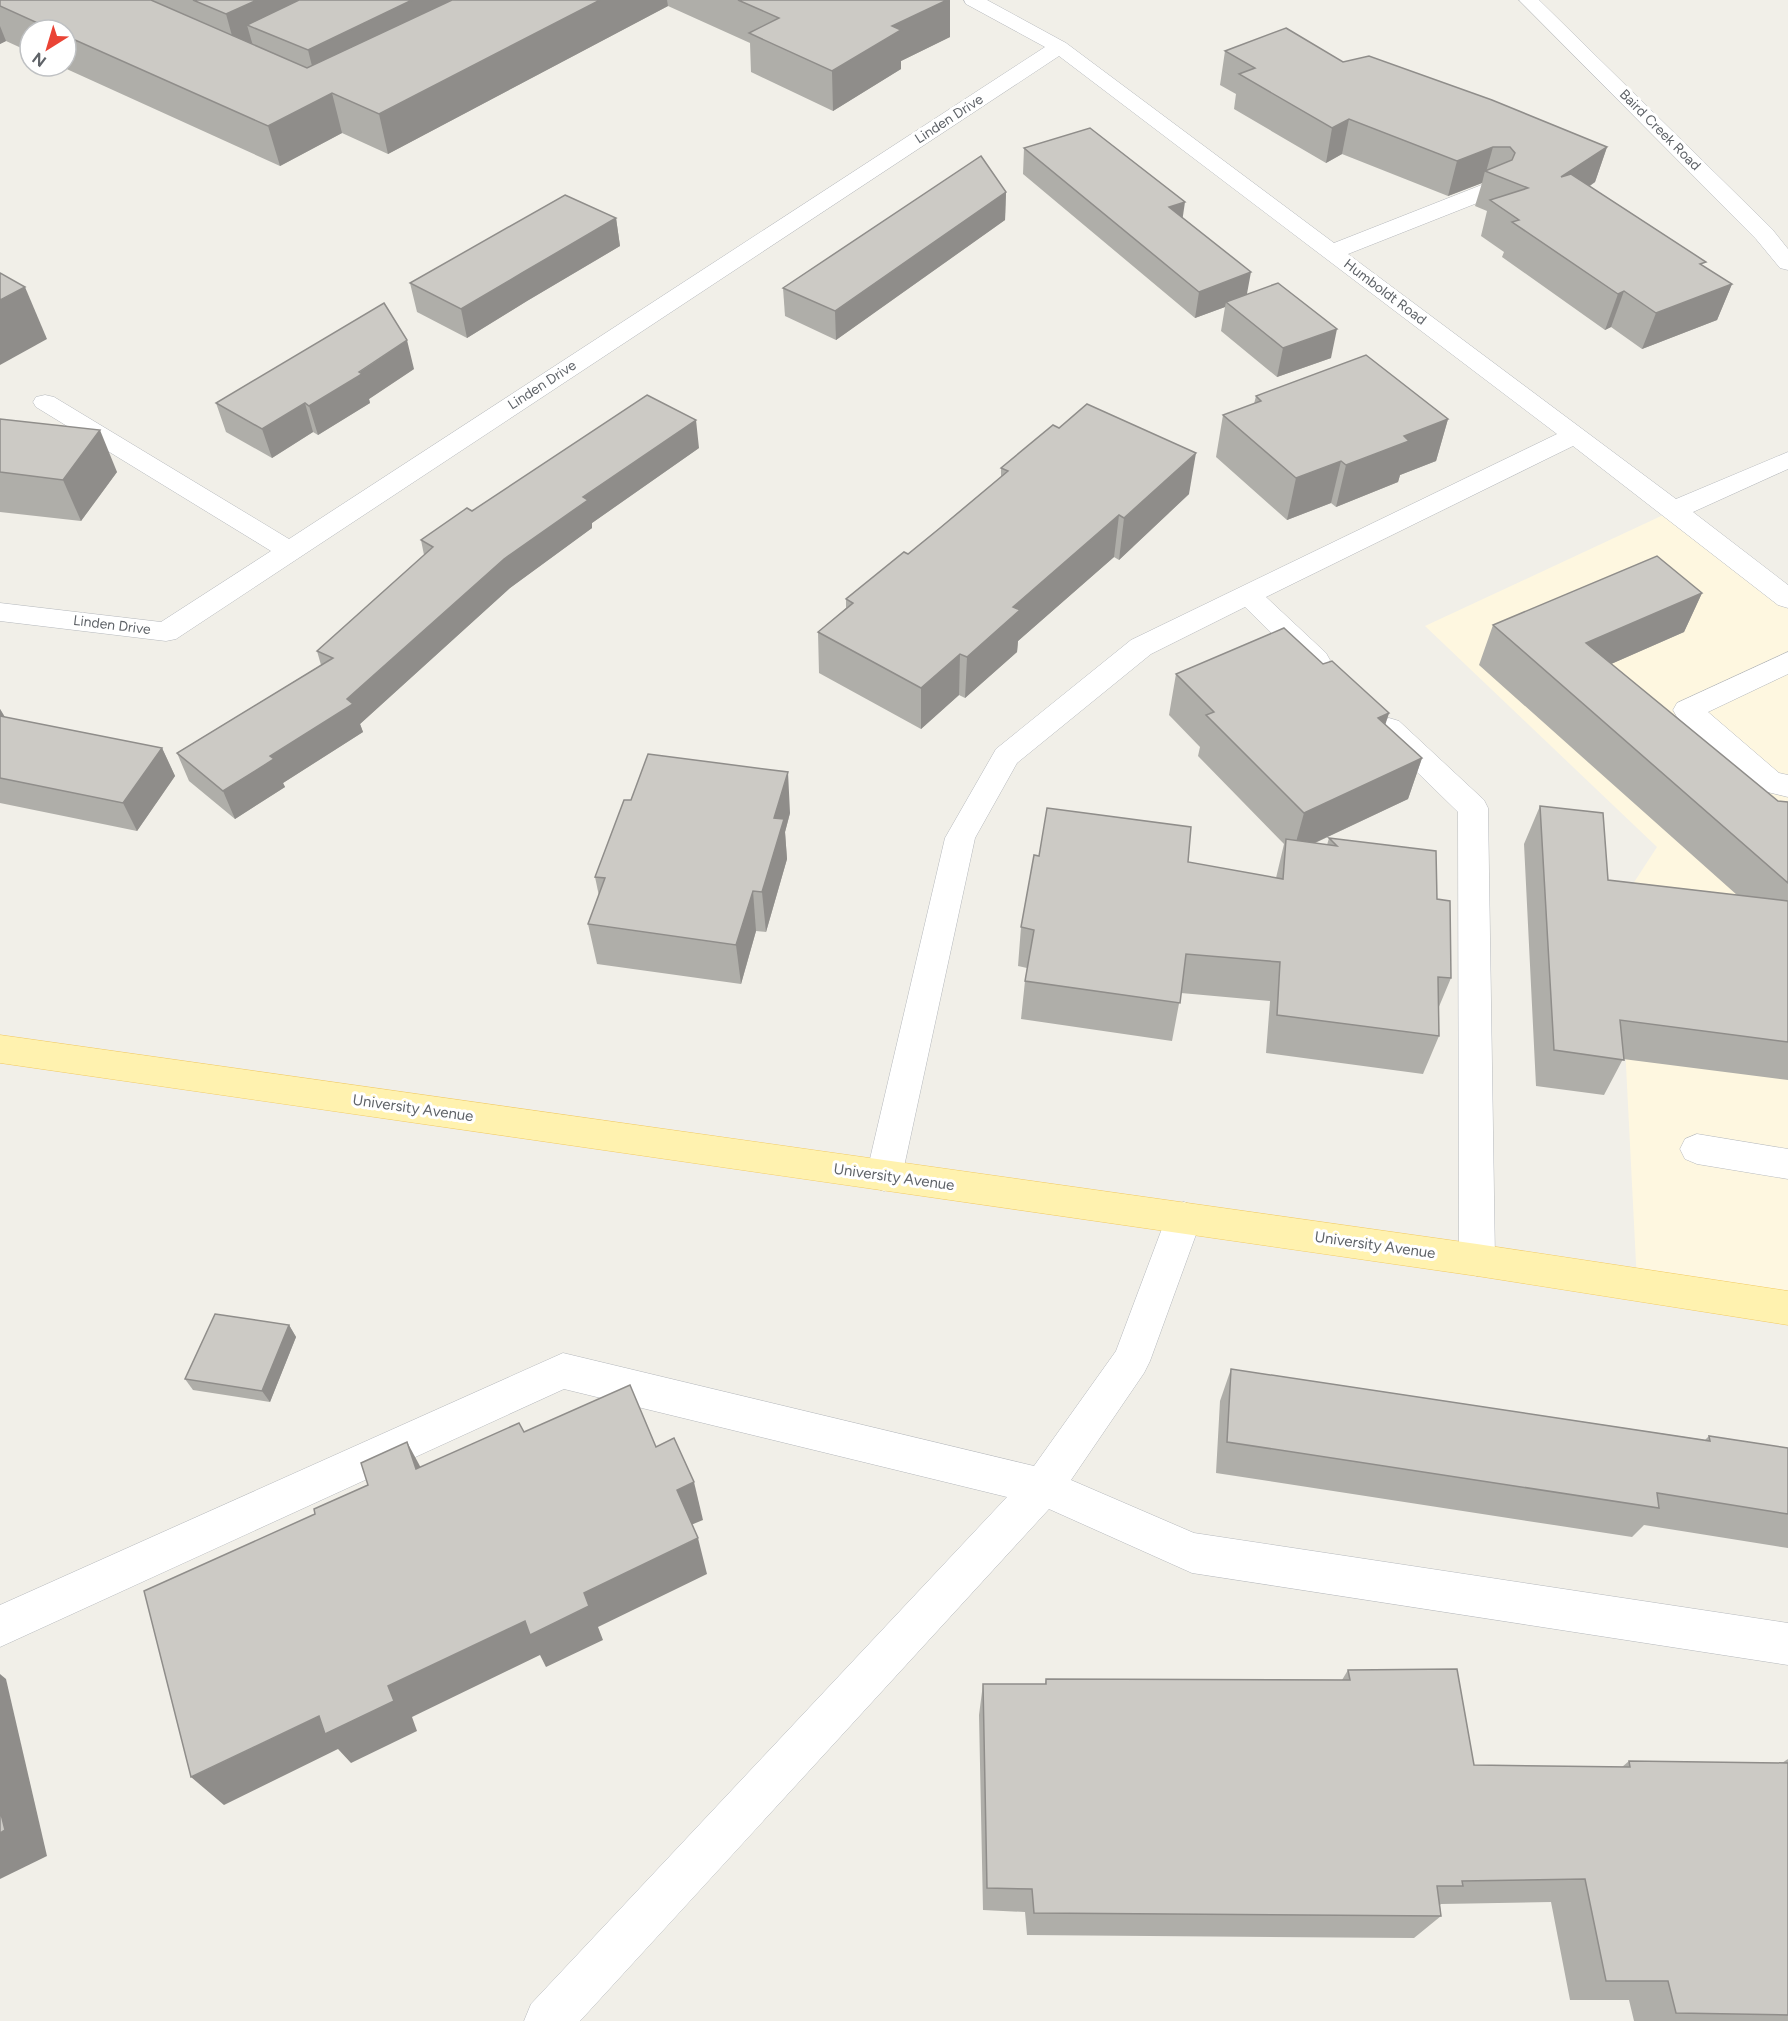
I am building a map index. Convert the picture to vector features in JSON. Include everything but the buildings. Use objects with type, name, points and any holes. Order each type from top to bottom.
[{"type":"main road","name":"University Avenue","points":[[0,1049],[1477,1260],[1788,1308]]},
{"type":"street","name":"Humboldt Road","points":[[973,0],[1059,47],[1575,435],[1788,599]]},
{"type":"street","name":"Baird Creek Road","points":[[1528,0],[1764,234],[1788,263]]},
{"type":"street","name":"Linden Drive","points":[[0,612],[166,632],[1059,47]]},
{"type":"street","points":[[1332,252],[1492,189]]},
{"type":"street","points":[[45,402],[290,551]]},
{"type":"street","points":[[884,1176],[960,837],[1006,756],[1141,647],[1575,435]]},
{"type":"street","points":[[1674,510],[1788,460]]},
{"type":"street","points":[[1248,595],[1335,677]]},
{"type":"street","points":[[1788,662],[1687,710],[1770,782],[1788,786]]},
{"type":"street","points":[[1369,710],[1473,808],[1477,1260]]},
{"type":"street","points":[[1697,1149],[1788,1164]]},
{"type":"street","points":[[556,2017],[1042,1487],[1131,1361],[1184,1218]]},
{"type":"street","points":[[0,1626],[563,1371],[1042,1487],[1192,1552],[1788,1644]]},
{"type":"shaded area","points":[[1674,510],[1788,599],[1788,1308],[1637,1283],[1618,907],[1657,847],[1425,626]]}]
